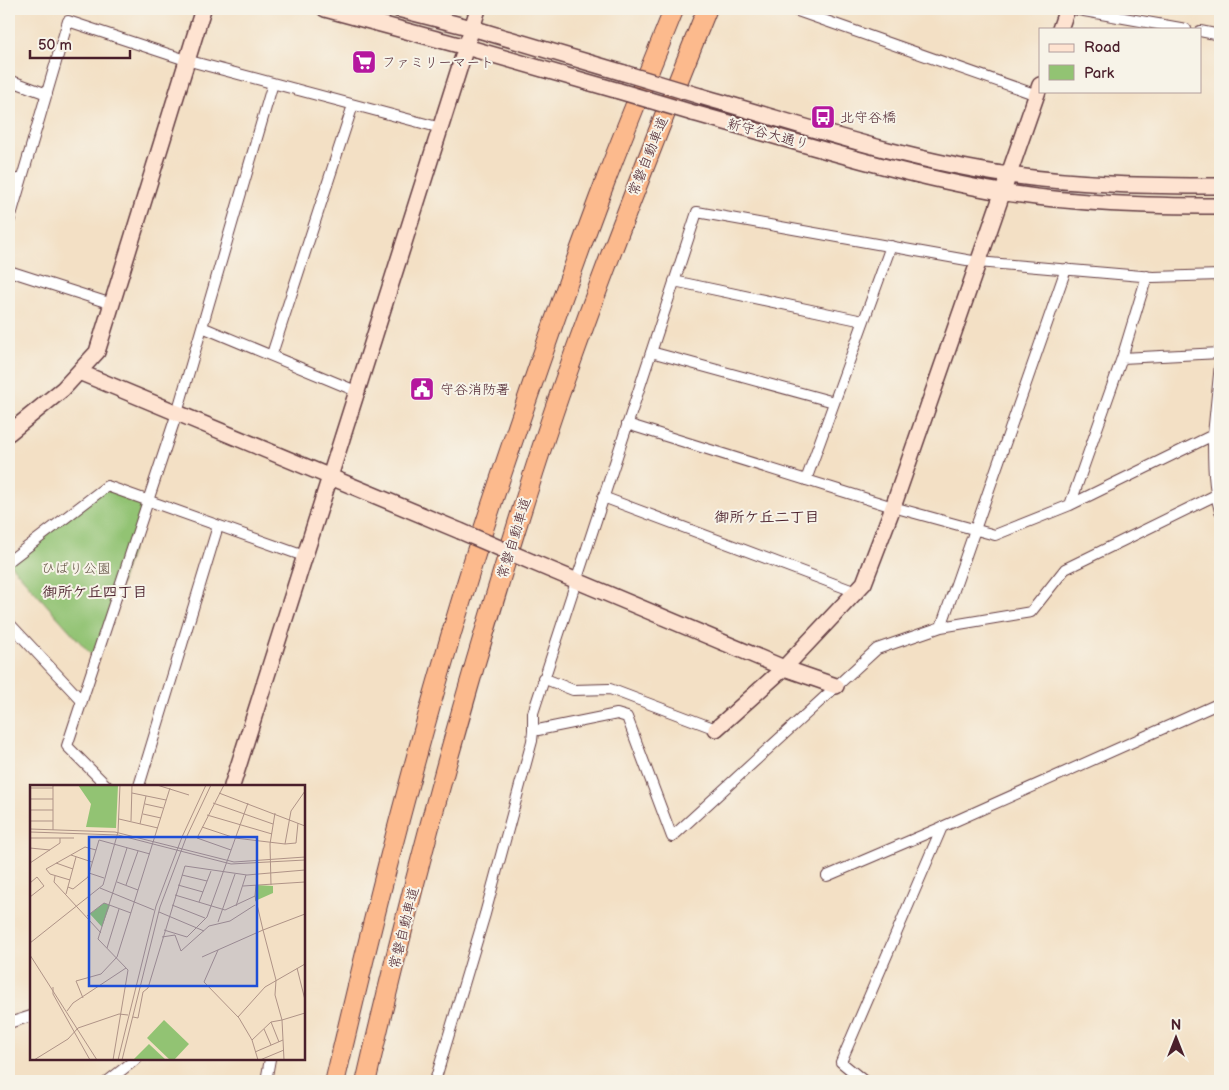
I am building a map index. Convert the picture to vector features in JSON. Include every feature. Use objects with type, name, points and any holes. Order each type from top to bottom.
[{"type":"highway","points":[[335,1081],[397,831],[444,660],[492,505],[541,358],[606,180],[674,9]]},
{"type":"highway","name":"常磐自動車道","points":[[366,1081],[428,833],[473,668],[518,524],[571,361],[635,189],[707,9]]},
{"type":"street","points":[[9,433],[63,389],[97,352],[202,9]]},
{"type":"street","name":"新守谷大通り","points":[[325,9],[909,172],[1002,192],[1109,203],[1220,206]]},
{"type":"street","name":"新守谷大通り","points":[[398,9],[472,28],[700,96],[913,156],[1009,175],[1105,184],[1220,186]]},
{"type":"street","points":[[232,785],[478,9]]},
{"type":"street","points":[[543,678],[573,690],[610,689],[716,730],[784,668],[864,584],[893,507],[1038,90],[792,9]]},
{"type":"street","points":[[1060,28],[1068,9]]},
{"type":"street","points":[[1073,9],[1180,28]]},
{"type":"street","points":[[9,222],[68,21],[186,60],[441,128]]},
{"type":"street","points":[[1202,31],[1220,35]]},
{"type":"street","points":[[9,80],[47,94]]},
{"type":"street","points":[[106,785],[67,746],[178,413],[273,84]]},
{"type":"street","points":[[272,354],[353,105]]},
{"type":"street","points":[[9,177],[21,180]]},
{"type":"street","points":[[435,1081],[485,914],[533,731],[533,713],[543,678],[697,212],[978,262],[1147,276],[1220,275]]},
{"type":"street","points":[[806,480],[891,246]]},
{"type":"street","points":[[941,627],[1066,269]]},
{"type":"street","points":[[9,271],[112,304]]},
{"type":"street","points":[[1070,505],[1122,358],[1147,276]]},
{"type":"street","points":[[674,282],[864,321]]},
{"type":"street","points":[[202,326],[356,391]]},
{"type":"street","points":[[651,352],[834,402]]},
{"type":"street","points":[[1122,358],[1220,353]]},
{"type":"street","points":[[1220,364],[1213,435],[1213,471],[1220,511]]},
{"type":"street","points":[[79,372],[532,562],[577,579],[784,668],[836,686]]},
{"type":"street","points":[[627,424],[893,507],[995,535],[1070,505],[1213,435]]},
{"type":"street","points":[[9,561],[107,486],[304,556]]},
{"type":"street","points":[[533,731],[617,714],[627,717],[672,837],[877,649],[941,627],[1031,612],[1065,569],[1216,495]]},
{"type":"street","points":[[603,497],[856,592]]},
{"type":"street","points":[[138,785],[218,526]]},
{"type":"street","points":[[9,623],[82,701]]},
{"type":"street","points":[[827,876],[1220,703]]},
{"type":"street","points":[[864,1081],[841,1062],[942,827]]},
{"type":"street","points":[[9,1023],[30,1016]]},
{"type":"street","points":[[108,1081],[135,1060]]},
{"type":"street","points":[[266,1081],[270,1060]]},
{"type":"green space","points":[[1220,364],[1220,468],[1213,471]]},
{"type":"green space","name":"ひばり公園","points":[[107,486],[148,501],[96,660],[9,563]]},
{"type":"place","name":"ファミリーマート","points":[[364,62]]},
{"type":"place","name":"北守谷橋","points":[[823,117]]},
{"type":"place","name":"守谷消防署","points":[[422,389]]},
{"type":"district","name":"御所ケ丘二丁目","points":[[767,517]]},
{"type":"district","name":"御所ケ丘四丁目","points":[[95,592]]}]
